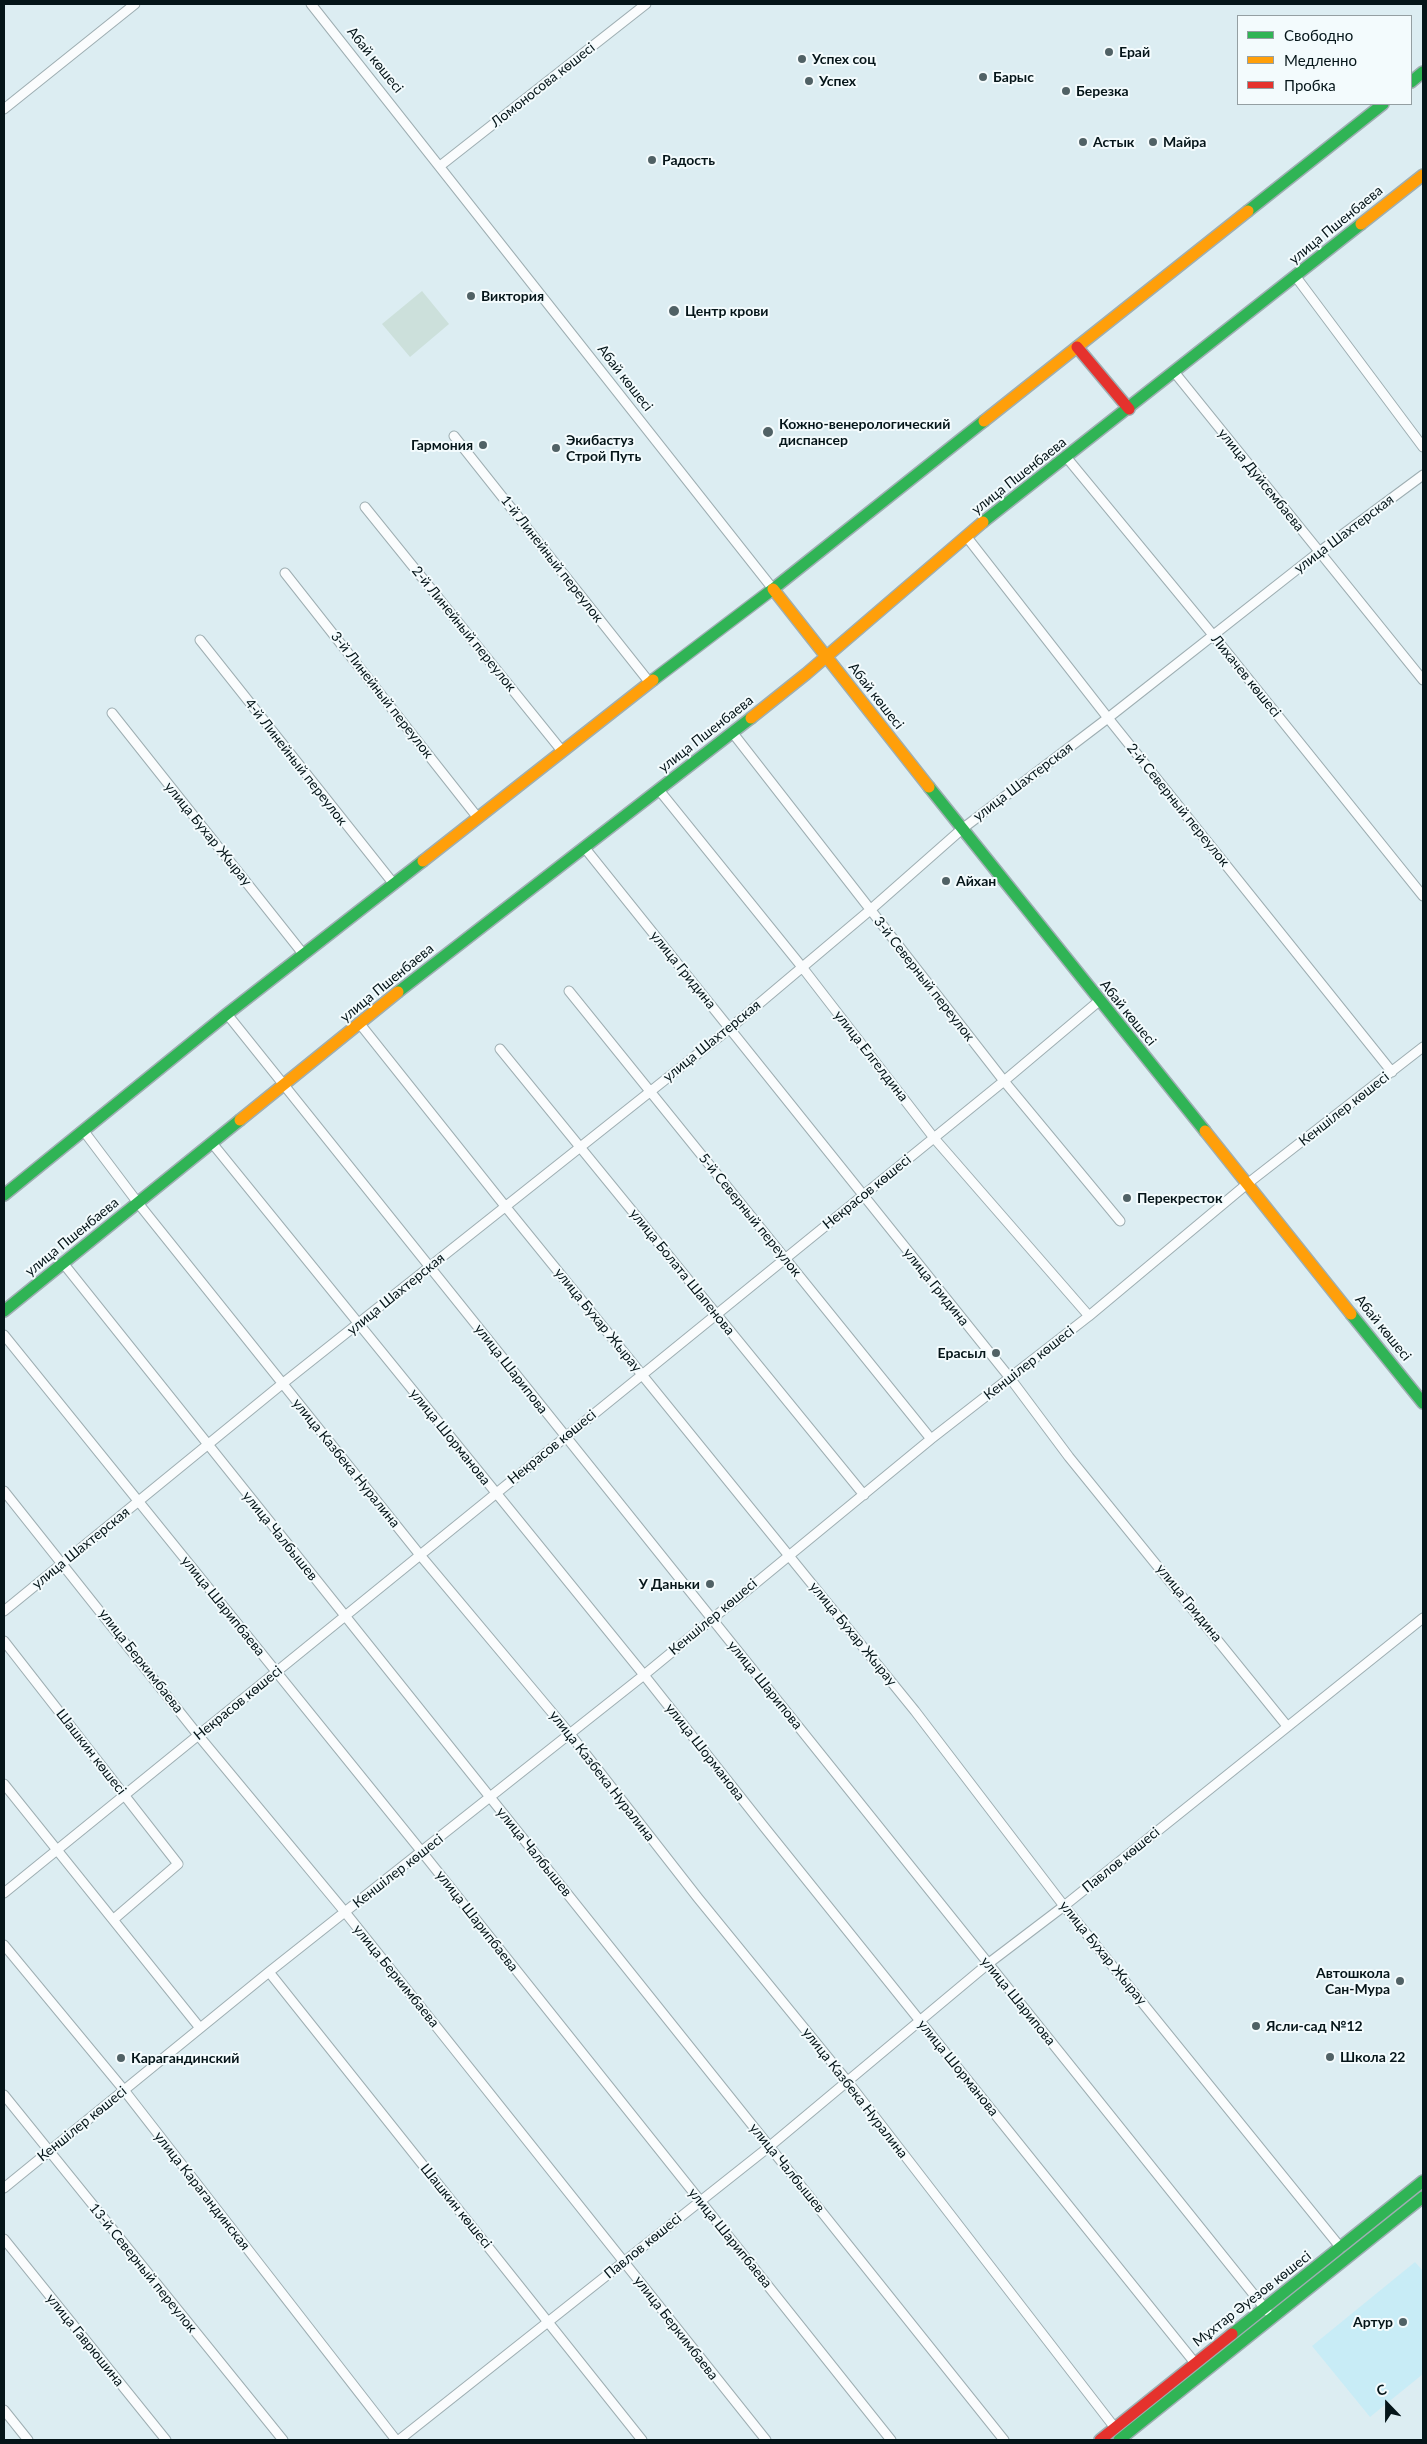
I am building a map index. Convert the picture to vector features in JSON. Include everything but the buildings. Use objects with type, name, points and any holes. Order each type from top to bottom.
[{"type":"main road","points":[[1412,81],[1423,72]]},
{"type":"main road","points":[[4,1195],[227,1014],[562,751],[773,589],[1382,105]]},
{"type":"main road","name":"улица Пшенбаева","points":[[4,1311],[360,1024],[826,657],[966,536],[1175,373],[1423,175]]},
{"type":"main road","points":[[1077,347],[1129,409]]},
{"type":"main road","name":"Абай көшесі","points":[[773,589],[962,829],[1423,1403]]},
{"type":"main road","name":"Мұхтар Әуезов көшесі","points":[[1119,2440],[1269,2313],[1341,2248],[1423,2181]]},
{"type":"main road","name":"Мұхтар Әуезов көшесі","points":[[1100,2440],[1195,2363],[1269,2313],[1423,2197]]},
{"type":"street","points":[[4,109],[135,4]]},
{"type":"street","name":"Абай көшесі","points":[[311,4],[773,589]]},
{"type":"street","name":"Ломоносова көшесі","points":[[440,166],[646,4]]},
{"type":"street","points":[[1296,277],[1423,447]]},
{"type":"street","name":"улица Дуйсембаева","points":[[1175,373],[1423,680]]},
{"type":"street","name":"1-й Линейный переулок","points":[[454,436],[650,683]]},
{"type":"street","name":"Лихачев көшесі","points":[[1067,458],[1213,635],[1423,896]]},
{"type":"street","name":"улица Шахтерская","points":[[4,1611],[282,1384],[729,1029],[869,911],[962,829],[1108,718],[1319,552],[1423,475]]},
{"type":"street","name":"2-й Линейный переулок","points":[[365,507],[562,751]]},
{"type":"street","name":"2-й Северный переулок","points":[[966,536],[1108,718],[1392,1072]]},
{"type":"street","name":"3-й Линейный переулок","points":[[285,573],[478,818]]},
{"type":"street","name":"4-й Линейный переулок","points":[[200,640],[393,883]]},
{"type":"street","name":"улица Бухар Жырау","points":[[112,713],[304,954]]},
{"type":"street","name":"3-й Северный переулок","points":[[732,732],[869,911],[1004,1081],[1120,1222]]},
{"type":"street","name":"улица Елгелдина","points":[[659,790],[802,968],[934,1138],[1089,1316]]},
{"type":"street","name":"улица Гридина","points":[[584,847],[862,1196],[1010,1378],[1069,1457],[1287,1726]]},
{"type":"street","name":"5-й Северный переулок","points":[[570,991],[931,1439]]},
{"type":"street","name":"Некрасов көшесі","points":[[4,1893],[1100,1001]]},
{"type":"street","name":"улица Шарипова","points":[[227,1014],[565,1438],[712,1618],[1269,2313]]},
{"type":"street","name":"улица Бухар Жырау","points":[[360,1024],[505,1206],[923,1720],[1064,1906],[1341,2248]]},
{"type":"street","name":"Кеншілер көшесі","points":[[4,2188],[269,1972],[644,1675],[931,1439],[1089,1316],[1247,1184],[1423,1046]]},
{"type":"street","name":"улица Болата Шапенова","points":[[500,1049],[864,1495]]},
{"type":"street","name":"улица Казбека Нуралина","points":[[82,1130],[282,1384],[420,1555],[570,1734],[698,1898],[848,2082],[1115,2428]]},
{"type":"street","name":"улица Шорманова","points":[[212,1143],[644,1675],[1195,2363]]},
{"type":"street","name":"улица Чалбышев","points":[[63,1263],[1004,2440]]},
{"type":"street","name":"улица Шарипбаева","points":[[4,1335],[422,1852],[891,2440]]},
{"type":"street","name":"улица Беркимбаева","points":[[4,1491],[198,1735],[345,1912],[766,2440]]},
{"type":"street","name":"Павлов көшесі","points":[[397,2440],[770,2146],[989,1963],[1064,1906],[1423,1618]]},
{"type":"street","name":"Шашкин көшесі","points":[[4,1641],[178,1864],[114,1919]]},
{"type":"street","points":[[4,1784],[200,2028]]},
{"type":"street","name":"улица Карагандинская","points":[[4,1945],[124,2090],[397,2440]]},
{"type":"street","name":"Шашкин көшесі","points":[[269,1972],[642,2440]]},
{"type":"street","name":"13-й Северный переулок","points":[[4,2095],[282,2440]]},
{"type":"street","name":"улица Гаврюшина","points":[[4,2240],[166,2440]]},
{"type":"street","points":[[4,2410],[28,2440]]},
{"type":"shaded area","points":[[422,291],[449,324],[410,357],[382,324]]},
{"type":"shaded area","points":[[1415,2262],[1423,2271],[1423,2374],[1370,2417],[1312,2346]]},
{"type":"traffic: fast","points":[[1412,81],[1423,72]]},
{"type":"traffic: fast","points":[[1248,211],[1382,105]]},
{"type":"traffic: fast","points":[[983,522],[1361,224]]},
{"type":"traffic: fast","points":[[653,680],[773,589],[984,421]]},
{"type":"traffic: fast","points":[[398,992],[751,718]]},
{"type":"traffic: fast","points":[[929,787],[1205,1131]]},
{"type":"traffic: fast","points":[[4,1195],[227,1014],[423,861]]},
{"type":"traffic: fast","points":[[4,1311],[240,1120]]},
{"type":"traffic: fast","points":[[1351,1314],[1423,1403]]},
{"type":"traffic: fast","points":[[1232,2334],[1423,2181]]},
{"type":"traffic: fast","points":[[1119,2440],[1423,2197]]},
{"type":"traffic: slow","points":[[1361,224],[1423,175]]},
{"type":"traffic: slow","points":[[984,421],[1248,211]]},
{"type":"traffic: slow","points":[[751,718],[806,674],[983,522]]},
{"type":"traffic: slow","points":[[773,589],[929,787]]},
{"type":"traffic: slow","points":[[423,861],[653,680]]},
{"type":"traffic: slow","points":[[240,1120],[398,992]]},
{"type":"traffic: slow","points":[[1205,1131],[1351,1314]]},
{"type":"traffic: jam","points":[[1077,347],[1129,409]]},
{"type":"traffic: jam","points":[[1100,2440],[1232,2334]]},
{"type":"place","name":"Ерай","points":[[1109,52]]},
{"type":"place","name":"Успех соц","points":[[802,59]]},
{"type":"place","name":"Барыс","points":[[983,77]]},
{"type":"place","name":"Успех","points":[[809,81]]},
{"type":"place","name":"Березка","points":[[1066,91]]},
{"type":"place","name":"Астык","points":[[1083,142]]},
{"type":"place","name":"Майра","points":[[1153,142]]},
{"type":"place","name":"Радость","points":[[652,160]]},
{"type":"place","name":"Виктория","points":[[471,296]]},
{"type":"place","name":"Центр крови","points":[[674,311]]},
{"type":"place","name":"Кожно-венерологический диспансер","points":[[768,432]]},
{"type":"place","name":"Гармония","points":[[483,445]]},
{"type":"place","name":"Экибастуз Строй Путь","points":[[556,448]]},
{"type":"place","name":"Айхан","points":[[946,881]]},
{"type":"place","name":"Перекресток","points":[[1127,1198]]},
{"type":"place","name":"Ерасыл","points":[[996,1353]]},
{"type":"place","name":"У Даньки","points":[[710,1584]]},
{"type":"place","name":"Автошкола Сан-Мура","points":[[1400,1981]]},
{"type":"place","name":"Ясли-сад №12","points":[[1256,2026]]},
{"type":"place","name":"Школа 22","points":[[1330,2057]]},
{"type":"place","name":"Карагандинский","points":[[121,2058]]},
{"type":"place","name":"Артур","points":[[1403,2322]]}]
